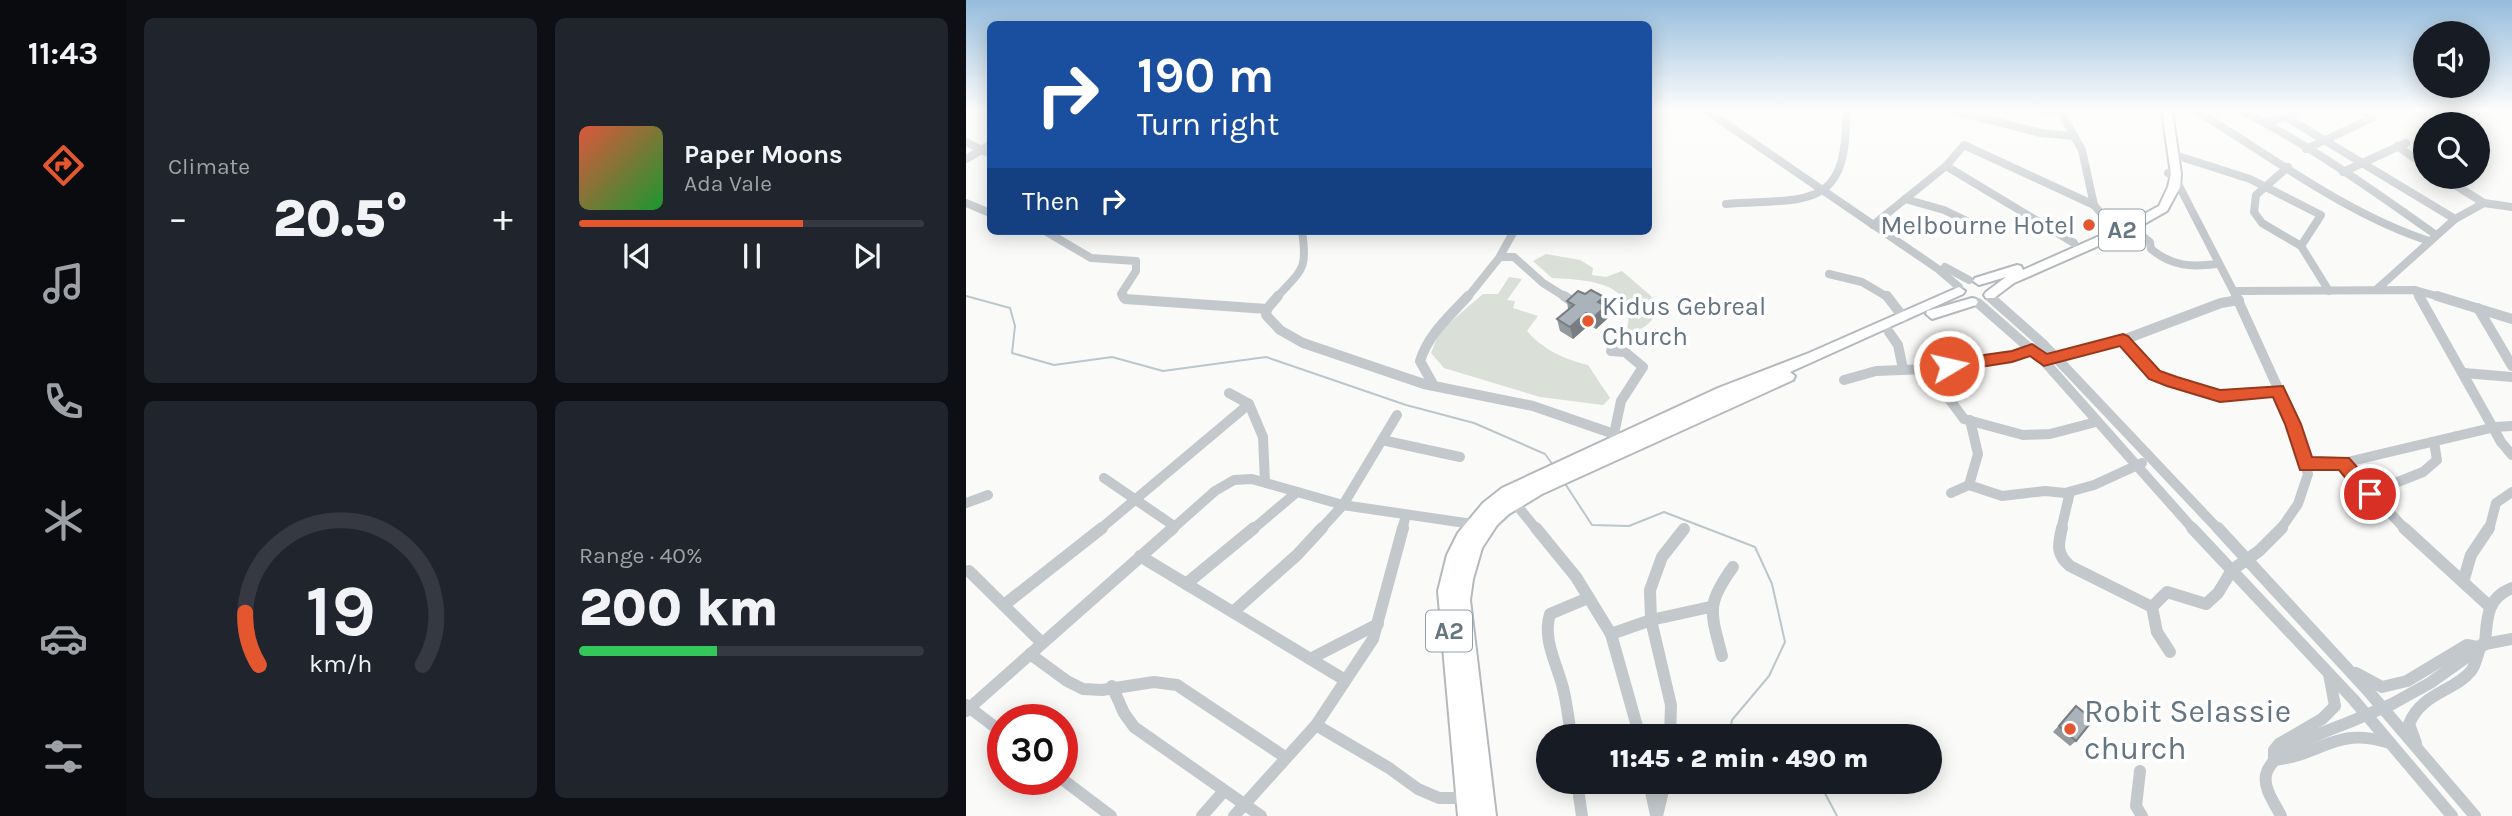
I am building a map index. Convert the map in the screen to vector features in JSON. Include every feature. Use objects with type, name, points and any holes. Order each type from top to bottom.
[{"type":"highway","name":"A2","points":[[1817,360],[1966,285],[2004,275],[2074,243],[2130,226],[2163,208],[2171,197],[2168,149]]},
{"type":"highway","name":"A2","points":[[1486,816],[1472,803],[1462,600],[1465,569],[1480,525],[1511,497],[1584,462],[1619,441],[1947,308],[1982,299],[2010,280],[2115,230],[2154,205],[2163,193],[2171,176],[2173,149]]},
{"type":"highway","points":[[1966,285],[1988,286],[1982,299],[1963,298],[1966,285]]},
{"type":"street","points":[[1764,149],[1938,269],[1966,285]]},
{"type":"street","points":[[1767,149],[1826,190]]},
{"type":"street","points":[[1726,204],[1813,195],[1826,190],[1844,149]]},
{"type":"street","points":[[1875,223],[1946,166],[1960,149]]},
{"type":"street","points":[[1977,149],[2094,205],[2115,230]]},
{"type":"street","points":[[2081,149],[2094,205]]},
{"type":"street","points":[[2259,149],[2383,224],[2432,238]]},
{"type":"street","points":[[2306,149],[2381,196],[2432,238]]},
{"type":"street","points":[[2341,149],[2455,219]]},
{"type":"street","points":[[2343,172],[2393,149]]},
{"type":"street","points":[[966,159],[982,150],[987,152]]},
{"type":"street","points":[[2175,155],[2209,164],[2321,215],[2301,246]]},
{"type":"street","points":[[1946,166],[2074,243]]},
{"type":"street","points":[[2288,167],[2256,195],[2256,217],[2301,246],[2329,291]]},
{"type":"street","points":[[2152,607],[2167,592],[2206,604],[2215,599],[2233,570],[2262,549],[2296,507],[2307,481],[2293,424],[2237,296],[2171,176]]},
{"type":"street","points":[[2381,196],[2403,187]]},
{"type":"street","points":[[2461,189],[2484,203],[2512,208]]},
{"type":"street","points":[[1905,199],[1944,210],[1971,223]]},
{"type":"street","points":[[966,203],[987,212]]},
{"type":"street","points":[[2376,289],[2455,219],[2484,203]]},
{"type":"street","points":[[2130,226],[2150,242],[2151,249],[2168,264],[2183,267],[2218,264]]},
{"type":"street","points":[[1052,235],[1091,258],[1136,261],[1136,271],[1121,294],[1125,299],[1268,309]]},
{"type":"street","points":[[1303,235],[1306,259],[1304,267],[1268,309],[1266,315],[1280,330],[1303,343],[1434,386],[1533,405],[1619,441],[1620,402],[1641,374],[1643,367],[1625,352],[1611,351]]},
{"type":"street","points":[[1434,386],[1420,361],[1423,350],[1436,329],[1501,257],[1512,235]]},
{"type":"street","points":[[1501,257],[1514,257],[1543,283],[1570,300]]},
{"type":"street","points":[[1829,274],[1862,280],[1877,287],[1896,305],[1903,317]]},
{"type":"street","points":[[2044,360],[2123,340],[2237,296],[2376,289],[2416,290],[2512,319]]},
{"type":"street","points":[[2416,290],[2501,442],[2512,455]]},
{"type":"street","points":[[1982,299],[2043,344],[2056,357],[2247,558],[2475,816]]},
{"type":"street","points":[[1982,299],[2044,360],[2096,422],[2329,674],[2391,743],[2448,814]]},
{"type":"street","points":[[2478,308],[2512,366]]},
{"type":"street","points":[[1889,332],[1898,345],[1903,369]]},
{"type":"street","points":[[2123,340],[2155,375],[2173,382],[2220,396],[2278,391]]},
{"type":"street","points":[[1844,380],[1876,371],[1927,369],[2012,356],[2043,344]]},
{"type":"street","points":[[1927,369],[1959,415],[1970,420],[2023,435],[2050,434],[2096,422]]},
{"type":"street","points":[[2464,373],[2512,377]]},
{"type":"street","points":[[1229,393],[1249,404],[1263,437],[1265,482]]},
{"type":"street","points":[[1004,605],[1138,499],[1249,404]]},
{"type":"street","points":[[1233,612],[1297,555],[1343,505],[1397,415]]},
{"type":"street","points":[[1969,485],[1978,454],[1970,420]]},
{"type":"street","points":[[2305,465],[2343,463],[2495,427],[2512,426]]},
{"type":"street","points":[[1382,440],[1460,457]]},
{"type":"street","points":[[2370,494],[2423,472],[2437,460],[2434,442]]},
{"type":"street","points":[[1951,493],[1969,485],[2002,496],[2045,491],[2070,492],[2094,485],[2152,458]]},
{"type":"street","points":[[2343,463],[2370,494],[2488,605]]},
{"type":"street","points":[[1104,478],[1174,526]]},
{"type":"street","points":[[987,722],[967,708],[1224,485],[1243,478],[1343,505],[1480,525]]},
{"type":"street","points":[[1186,584],[1297,492]]},
{"type":"street","points":[[2070,492],[2057,548],[2062,559],[2070,566],[2152,607]]},
{"type":"street","points":[[2463,582],[2471,555],[2491,525],[2496,503],[2512,492]]},
{"type":"street","points":[[966,503],[988,495]]},
{"type":"street","points":[[1511,497],[1576,577],[1611,634],[1636,724]]},
{"type":"street","points":[[1239,811],[1316,725],[1373,639],[1406,515]]},
{"type":"street","points":[[1670,724],[1671,705],[1651,620],[1650,590],[1662,557],[1684,529]]},
{"type":"street","points":[[1140,556],[1345,680]]},
{"type":"street","points":[[1722,656],[1710,607],[1713,592],[1733,567]]},
{"type":"street","points":[[969,570],[1042,643]]},
{"type":"street","points":[[2418,751],[2409,724],[2412,716],[2420,706],[2472,671],[2481,645],[2488,605],[2499,593],[2512,588]]},
{"type":"street","points":[[1569,724],[1564,694],[1547,631],[1547,620],[1550,614],[1588,598]]},
{"type":"street","points":[[1611,634],[1651,620],[1710,607]]},
{"type":"street","points":[[2152,607],[2157,632],[2170,652]]},
{"type":"street","points":[[1310,659],[1378,624]]},
{"type":"street","points":[[2347,668],[2382,687],[2407,681],[2467,645],[2512,639]]},
{"type":"street","points":[[2281,816],[2266,783],[2269,766],[2274,760],[2316,736],[2392,704],[2430,683],[2481,645]]},
{"type":"street","points":[[1030,654],[1076,685],[1090,690],[1159,680],[1177,685],[1285,757]]},
{"type":"street","points":[[2274,760],[2274,750],[2279,744],[2322,719],[2335,706],[2329,674]]},
{"type":"street","points":[[1112,687],[1134,727],[1224,791],[1239,811],[1261,816]]},
{"type":"street","points":[[1316,725],[1418,789],[1439,798],[1472,803]]},
{"type":"street","points":[[2274,760],[2292,760],[2323,743],[2360,733],[2391,743]]},
{"type":"street","points":[[2140,771],[2136,806],[2142,816]]},
{"type":"street","points":[[1078,791],[1111,816]]},
{"type":"street","points":[[1202,816],[1224,791]]},
{"type":"street","points":[[1579,794],[1582,816]]},
{"type":"street","points":[[1652,794],[1657,816]]},
{"type":"street","points":[[1657,816],[1662,794]]},
{"type":"shaded area","points":[[1546,254],[1580,260],[1593,268],[1592,275],[1606,277],[1622,271],[1651,296],[1659,312],[1647,325],[1626,338],[1629,312],[1622,297],[1615,290],[1594,282],[1552,278],[1533,261]]},
{"type":"shaded area","points":[[1509,277],[1522,279],[1507,300],[1515,301],[1513,308],[1538,316],[1527,331],[1555,353],[1588,365],[1610,398],[1603,405],[1540,397],[1444,368],[1431,353],[1439,332],[1483,294],[1498,294]]},
{"type":"building","points":[[1591,290],[1604,297],[1598,302],[1606,306],[1594,317],[1586,313],[1570,327],[1557,319],[1574,305],[1567,301],[1578,291],[1585,294]]},
{"type":"building","name":"Robit Selassie church","points":[[2076,706],[2093,720],[2076,741],[2059,726]]},
{"type":"waterway","points":[[966,296],[1010,308],[1015,326],[1012,353],[1054,365],[1112,357],[1163,371],[1266,357],[1406,405],[1474,423],[1545,454],[1553,465]]},
{"type":"waterway","points":[[1564,482],[1592,525],[1629,526],[1664,512],[1755,547],[1772,584],[1785,642],[1769,676],[1731,724]]},
{"type":"waterway","points":[[1825,794],[1837,816]]},
{"type":"place","name":"Melbourne Hotel","points":[[2089,225]]},
{"type":"place","name":"Kidus Gebreal Church","points":[[1588,321]]},
{"type":"place","name":"Robit Selassie church","points":[[2070,729]]},
{"type":"route","points":[[1949,366],[2012,356],[2032,350],[2044,360],[2123,340],[2155,375],[2173,382],[2220,396],[2278,391],[2293,424],[2305,465],[2343,463],[2370,494]]}]
